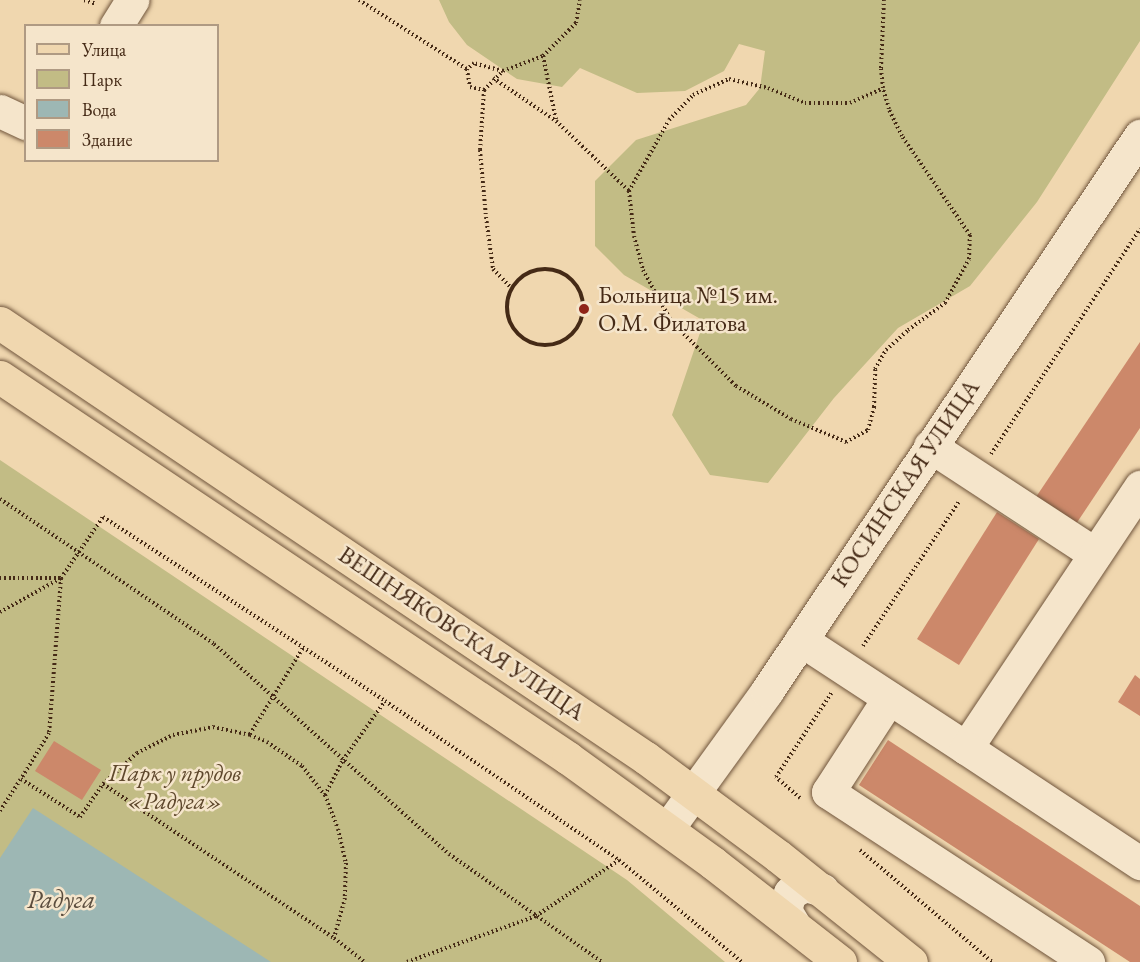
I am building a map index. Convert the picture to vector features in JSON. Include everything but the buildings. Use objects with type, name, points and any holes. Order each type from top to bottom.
[{"type":"main road","name":"ВЕШНЯКОВСКАЯ УЛИЦА","points":[[0,323],[594,721],[694,792],[822,890],[910,962]]},
{"type":"main road","name":"ВЕШНЯКОВСКАЯ УЛИЦА","points":[[0,377],[568,758],[668,828],[840,962]]},
{"type":"street","points":[[117,24],[132,0]]},
{"type":"street","points":[[0,111],[24,122]]},
{"type":"street","name":"КОСИНСКАЯ УЛИЦА","points":[[668,828],[801,640],[1140,136]]},
{"type":"street","points":[[930,446],[1095,554]]},
{"type":"street","points":[[966,748],[1140,487]]},
{"type":"street","points":[[801,640],[1140,863]]},
{"type":"street","points":[[889,698],[828,792],[1088,962]]},
{"type":"street","points":[[794,925],[785,910],[790,893],[805,885],[822,890]]},
{"type":"path","points":[[359,0],[467,69],[470,87],[484,90]]},
{"type":"path","points":[[512,289],[493,269],[480,150],[484,90],[493,78],[503,71],[543,56],[576,23],[580,0]]},
{"type":"path","points":[[883,88],[850,103],[805,102],[768,88],[729,79],[693,95],[669,120],[629,191],[634,236],[643,270],[671,321],[736,386],[791,419],[846,442],[868,430],[874,406],[874,369],[886,350],[908,330],[945,303],[969,259],[970,235],[902,136],[889,110],[881,68],[884,0]]},
{"type":"path","points":[[543,56],[556,121]]},
{"type":"path","points":[[467,69],[474,63],[503,71]]},
{"type":"path","points":[[493,78],[556,121],[629,191]]},
{"type":"path","points":[[805,802],[776,777],[1140,229]]},
{"type":"path","points":[[546,269],[560,271],[571,279],[579,290],[583,305],[581,320],[573,333],[560,342],[546,345],[530,342],[517,333],[509,320],[507,304],[512,289],[520,278],[532,271],[546,269]]},
{"type":"path","points":[[0,499],[214,644],[448,854],[602,962]]},
{"type":"path","points":[[0,612],[61,578],[103,517],[385,701],[619,860],[742,962]]},
{"type":"path","points":[[0,578],[61,578]]},
{"type":"path","points":[[0,811],[49,733],[61,578]]},
{"type":"path","points":[[250,735],[303,648]]},
{"type":"path","points":[[325,795],[343,760],[385,701]]},
{"type":"path","points":[[21,779],[81,817],[103,784],[137,753],[173,735],[213,727],[250,735],[267,742],[302,766],[325,795],[338,829],[346,862],[345,898],[334,938]]},
{"type":"path","points":[[103,784],[334,938],[364,962]]},
{"type":"path","points":[[855,846],[993,962]]},
{"type":"path","points":[[407,962],[536,915],[619,860]]},
{"type":"green space","points":[[439,0],[1140,0],[1140,41],[1037,202],[970,286],[898,328],[834,398],[768,483],[710,475],[672,415],[704,321],[624,275],[595,246],[595,181],[636,140],[746,105],[760,88],[765,51],[739,44],[724,71],[685,91],[637,93],[580,68],[562,87],[517,79],[467,45],[449,22]]},
{"type":"green space","name":"Парк у прудов «Радуга»","points":[[0,460],[627,880],[725,962],[0,962]]},
{"type":"water","name":"Радуга","points":[[33,808],[271,962],[0,962],[0,858]]},
{"type":"place","name":"Больница №15 им. О.М. Филатова","points":[[584,309]]}]
